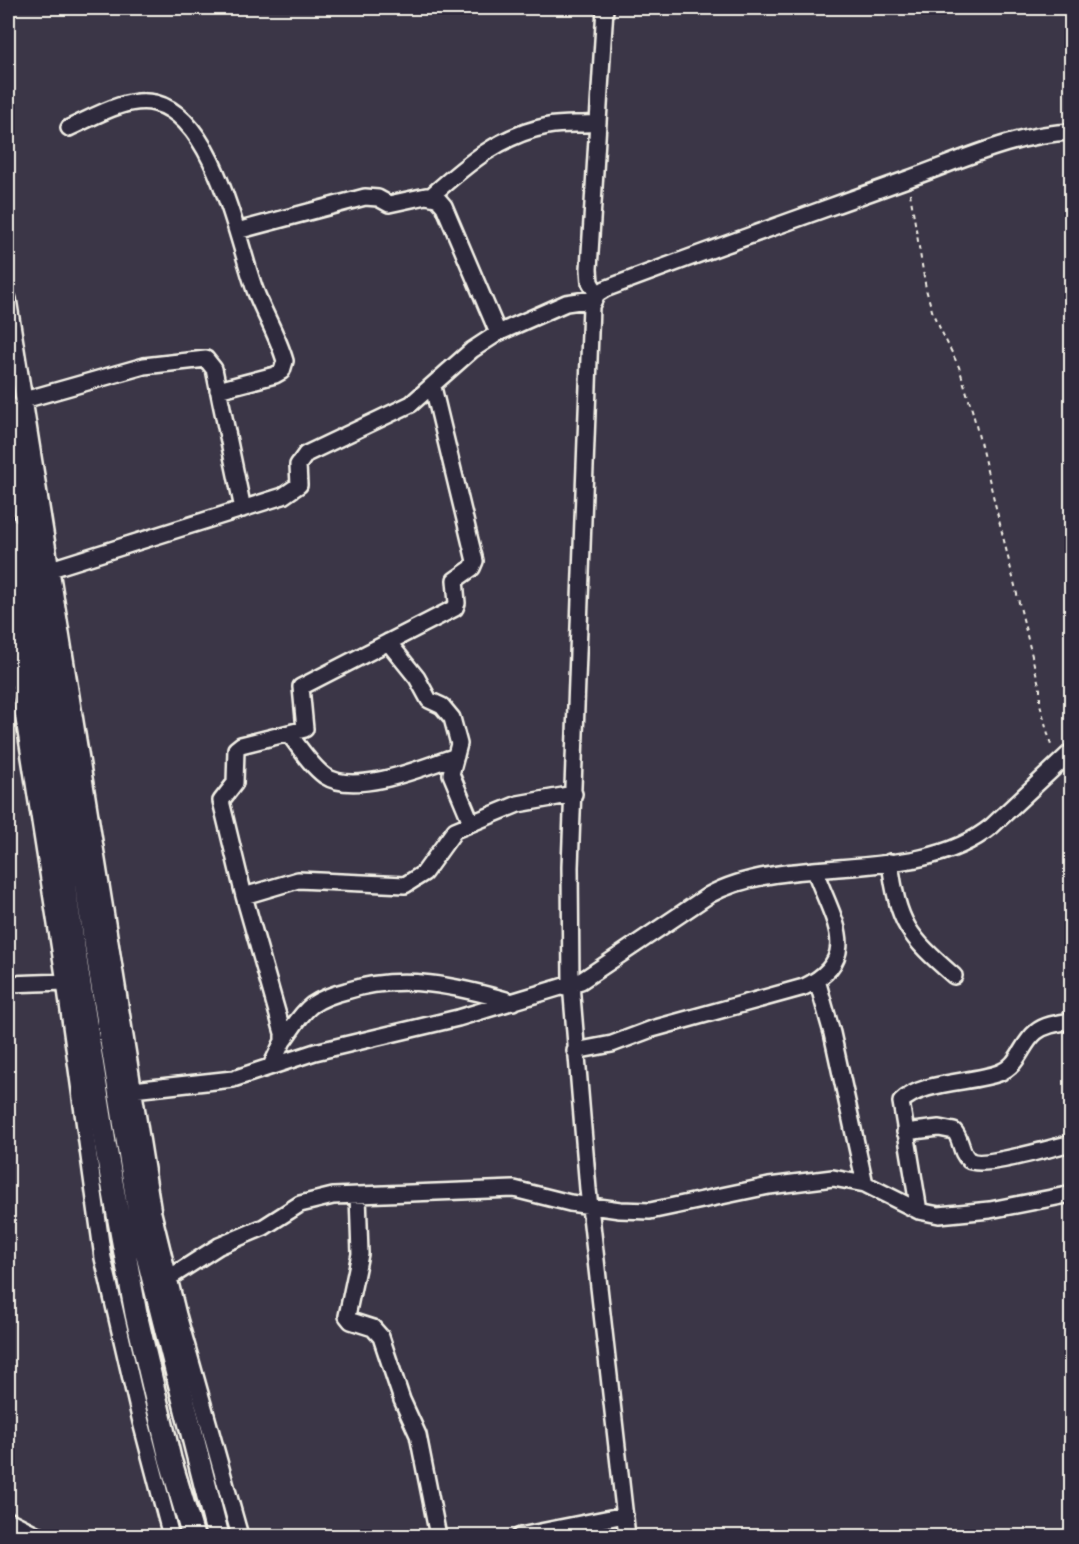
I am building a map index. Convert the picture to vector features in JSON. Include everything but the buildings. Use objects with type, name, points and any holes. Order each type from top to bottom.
[{"type":"highway","points":[[16,404],[144,1244],[218,1536]]},
{"type":"highway","points":[[8,528],[105,1143],[136,1314],[170,1459],[193,1536]]},
{"type":"street","points":[[605,8],[590,123],[590,282],[587,298],[590,312],[571,794],[569,904],[562,987],[575,1051],[618,1516],[627,1536]]},
{"type":"street","points":[[69,128],[135,102],[148,101],[167,107],[194,132],[212,162],[255,290],[283,354],[285,367],[275,375],[218,390]]},
{"type":"street","points":[[237,231],[365,197],[398,204],[431,196],[467,164],[507,139],[537,129],[590,123]]},
{"type":"street","points":[[51,570],[283,496],[296,488],[299,480],[298,465],[306,454],[405,407],[433,387],[472,350],[498,333],[747,234],[994,147],[1071,132]]},
{"type":"street","points":[[431,196],[437,198],[444,206],[498,333]]},
{"type":"street","points":[[8,299],[16,404],[51,570],[153,1213],[240,1536]]},
{"type":"street","points":[[16,404],[144,366],[199,358],[211,362],[243,509]]},
{"type":"street","points":[[283,1041],[221,801],[235,783],[236,749],[242,745],[301,732],[306,725],[301,701],[301,687],[455,608],[458,603],[455,580],[472,568],[475,561],[433,387]]},
{"type":"street","points":[[8,616],[12,667],[65,982],[103,1258],[141,1422],[171,1536]]},
{"type":"street","points":[[388,642],[417,678],[429,700],[448,710],[458,738],[451,774],[471,822]]},
{"type":"street","points":[[289,734],[320,772],[336,781],[367,782],[456,756]]},
{"type":"street","points":[[133,1090],[215,1082],[315,1052],[458,1018],[562,987],[590,977],[718,890],[750,881],[890,862],[954,849],[972,841],[992,826],[1071,751]]},
{"type":"street","points":[[244,896],[298,880],[405,885],[424,873],[455,830],[518,804],[571,794]]},
{"type":"street","points":[[890,862],[897,904],[913,939],[954,976]]},
{"type":"street","points":[[575,1051],[612,1044],[652,1029],[804,987],[817,980],[837,960],[841,950],[836,927],[814,871]]},
{"type":"street","points":[[271,1066],[283,1041],[311,1006],[338,993],[378,982],[403,980],[444,986],[513,1002]]},
{"type":"street","points":[[817,980],[828,1014],[865,1184]]},
{"type":"street","points":[[8,984],[65,982]]},
{"type":"street","points":[[919,1211],[901,1102],[907,1096],[1001,1072],[1019,1057],[1026,1043],[1037,1030],[1047,1025],[1071,1021]]},
{"type":"street","points":[[905,1132],[939,1128],[954,1131],[967,1159],[974,1162],[994,1160],[1071,1143]]},
{"type":"street","points":[[169,1278],[219,1246],[264,1227],[309,1201],[323,1197],[514,1189],[570,1203],[650,1211],[799,1181],[833,1178],[865,1184],[919,1211],[951,1215],[1071,1194]]},
{"type":"street","points":[[358,1195],[360,1254],[347,1316],[351,1321],[373,1328],[381,1337],[406,1409],[418,1435],[438,1536]]},
{"type":"street","points":[[520,1536],[618,1516]]},
{"type":"street","points":[[8,1520],[40,1536]]},
{"type":"path","points":[[907,179],[926,289],[933,314],[959,367],[973,413],[1056,764]]}]
